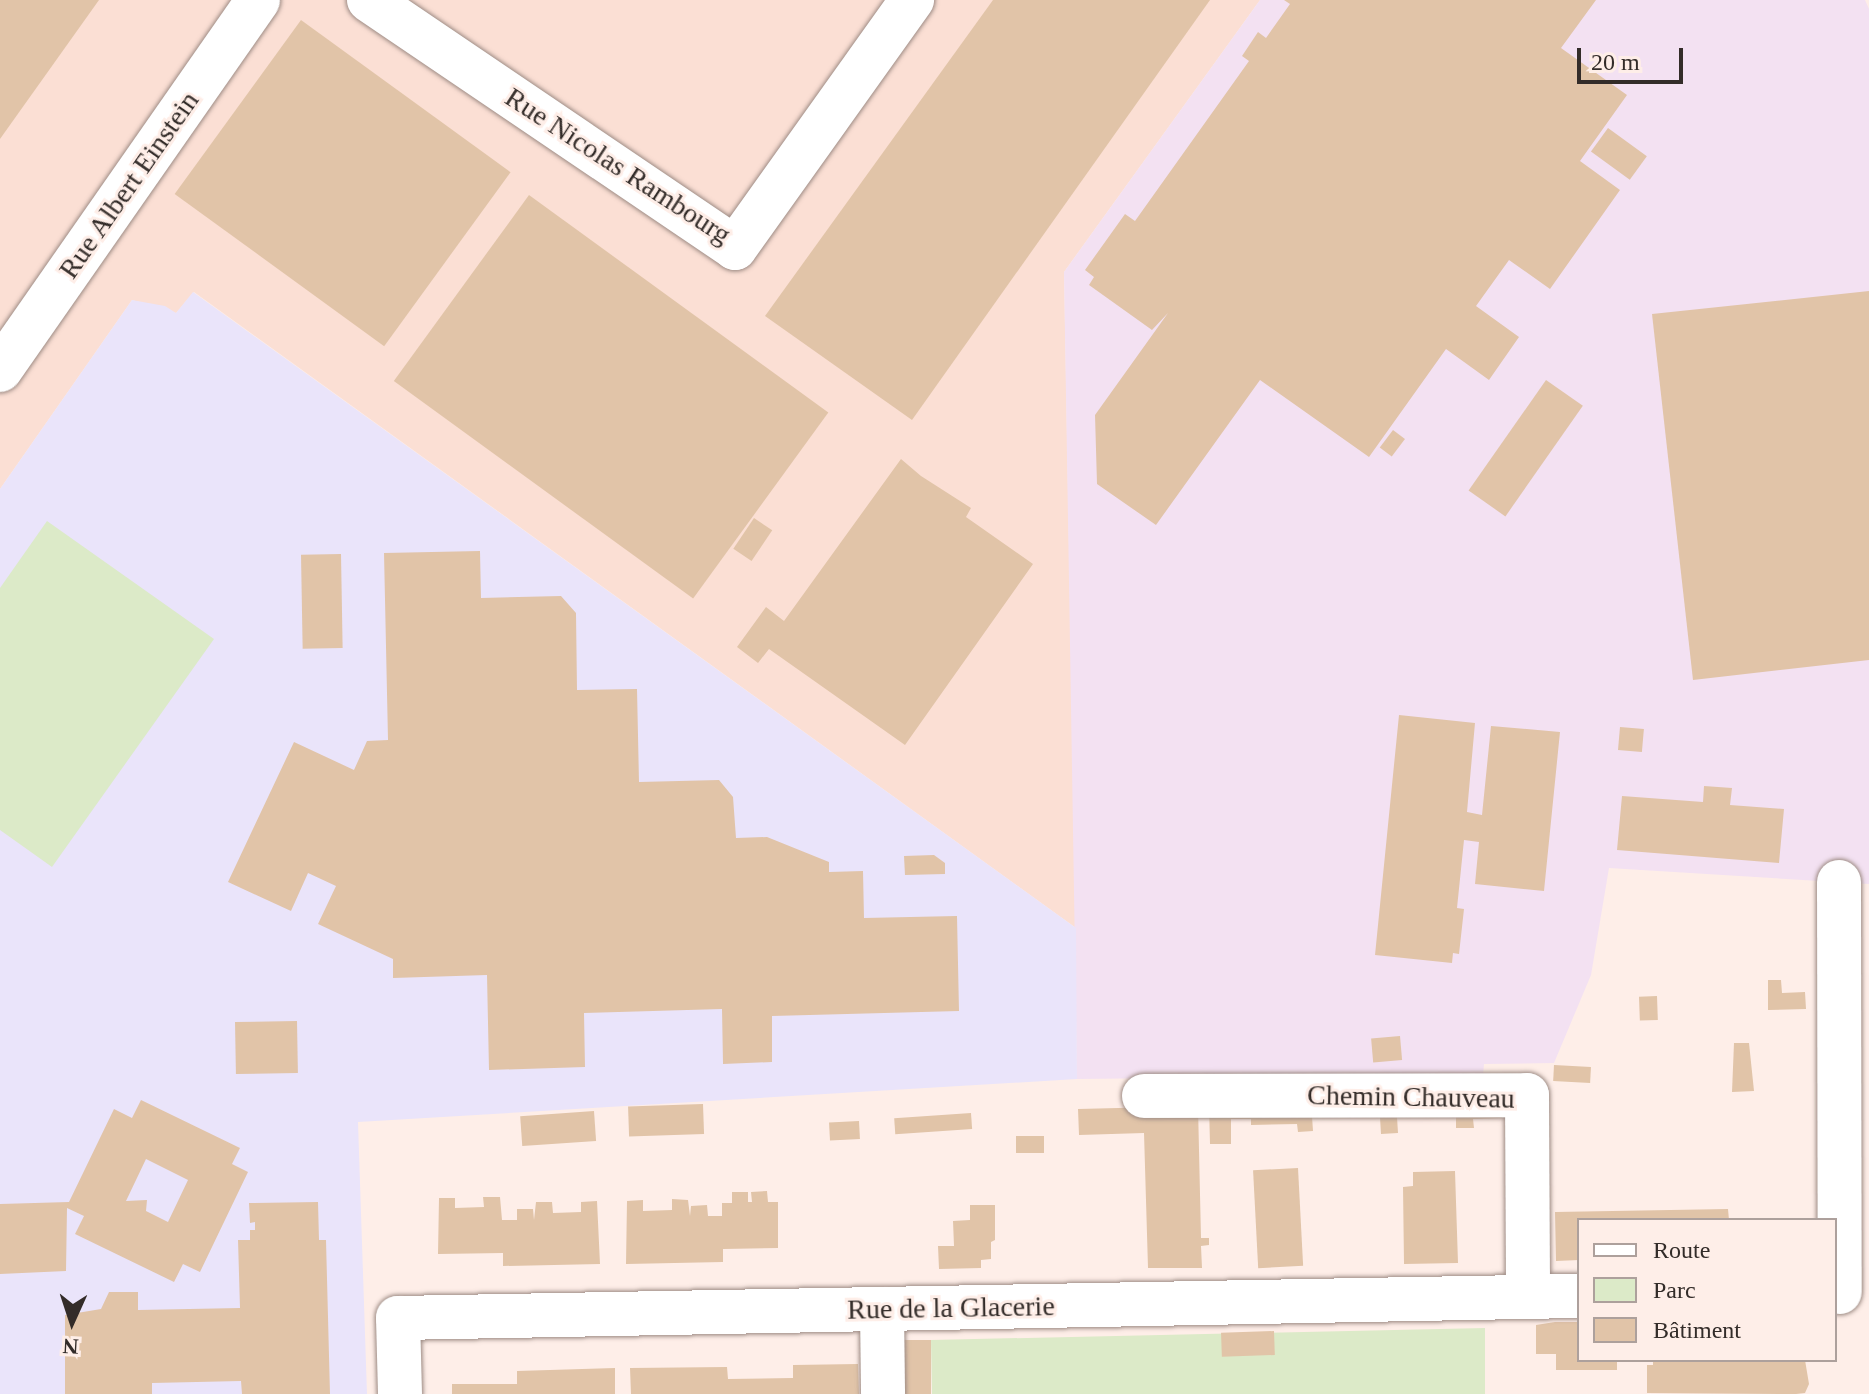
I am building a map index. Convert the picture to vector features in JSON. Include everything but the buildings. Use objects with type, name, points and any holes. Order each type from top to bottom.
[{"type":"street","name":"Rue Albert Einstein","points":[[0,370],[258,0]]},
{"type":"street","name":"Rue Nicolas Rambourg","points":[[369,0],[735,248],[912,0]]},
{"type":"street","points":[[1839,882],[1848,1292]]},
{"type":"street","name":"Chemin Chauveau","points":[[1144,1096],[1527,1095],[1528,1297]]},
{"type":"street","name":"Rue de la Glacerie","points":[[400,1394],[398,1318],[1577,1296]]},
{"type":"street","points":[[882,1309],[883,1394]]},
{"type":"shaded area","points":[[0,0],[1260,0],[1064,272],[1076,928],[194,292],[176,313],[132,300],[0,489]]},
{"type":"shaded area","points":[[1260,0],[1865,0],[1869,9],[1869,884],[1609,868],[1591,975],[1554,1063],[1484,1064],[1483,1075],[1077,1079],[1064,272]]},
{"type":"shaded area","points":[[193,292],[1076,928],[1077,1079],[358,1122],[367,1394],[0,1394],[0,489],[132,300],[165,306],[176,313]]},
{"type":"green space","points":[[47,521],[214,639],[52,867],[0,830],[0,588]]},
{"type":"green space","points":[[1485,1328],[1485,1394],[932,1394],[931,1340]]}]
